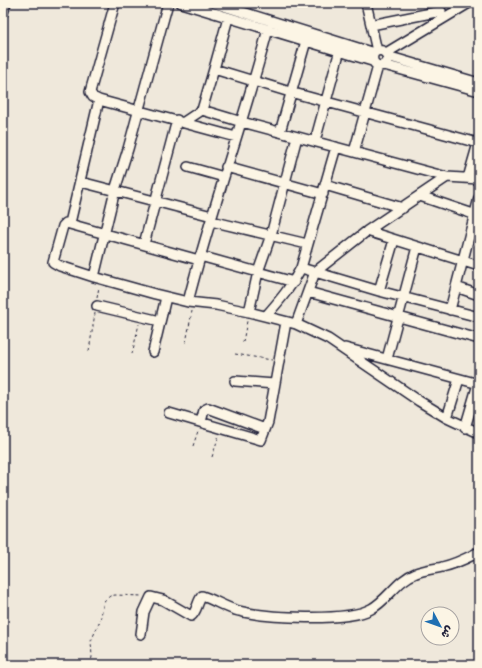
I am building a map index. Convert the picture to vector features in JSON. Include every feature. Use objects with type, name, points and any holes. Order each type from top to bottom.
[{"type":"street","points":[[3,13],[6,3]]},
{"type":"street","points":[[115,3],[90,92],[93,97],[99,100],[236,137]]},
{"type":"street","points":[[97,278],[115,190],[168,3]]},
{"type":"street","points":[[181,3],[340,50],[479,82]]},
{"type":"street","points":[[214,3],[479,91]]},
{"type":"street","points":[[354,152],[380,58],[366,3]]},
{"type":"street","points":[[371,25],[441,11],[469,3]]},
{"type":"street","points":[[380,58],[441,11]]},
{"type":"street","points":[[144,244],[181,122],[202,110],[228,18]]},
{"type":"street","points":[[191,302],[200,258],[211,219],[226,167],[242,122],[268,29]]},
{"type":"street","points":[[280,132],[290,92],[306,40]]},
{"type":"street","points":[[315,141],[340,50]]},
{"type":"street","points":[[214,70],[290,92],[479,142],[468,178]]},
{"type":"street","points":[[70,223],[81,182],[99,100]]},
{"type":"street","points":[[202,110],[448,177],[479,179]]},
{"type":"street","points":[[249,312],[258,272],[270,235],[297,137]]},
{"type":"street","points":[[266,316],[286,294],[294,282],[300,268],[336,147]]},
{"type":"street","points":[[226,167],[285,183],[324,189],[404,208]]},
{"type":"street","points":[[188,168],[224,177]]},
{"type":"street","points":[[296,324],[315,272],[367,231],[404,208],[448,177]]},
{"type":"street","points":[[81,182],[156,201],[211,219],[307,244]]},
{"type":"street","points":[[420,196],[477,216]]},
{"type":"street","points":[[450,310],[477,216],[479,198]]},
{"type":"street","points":[[294,282],[105,234],[70,223],[64,224],[63,226],[53,262],[60,266],[97,278],[166,297],[249,312],[296,324],[328,339],[447,418],[479,434]]},
{"type":"street","points":[[367,231],[479,266]]},
{"type":"street","points":[[379,291],[394,240]]},
{"type":"street","points":[[387,359],[402,298],[417,247]]},
{"type":"street","points":[[300,268],[402,298],[479,318]]},
{"type":"street","points":[[456,287],[479,294]]},
{"type":"street","points":[[308,292],[479,339]]},
{"type":"street","points":[[153,352],[166,297]]},
{"type":"street","points":[[97,306],[160,321]]},
{"type":"street","points":[[169,413],[259,441],[261,440],[266,428],[286,322]]},
{"type":"street","points":[[340,347],[479,384],[465,428]]},
{"type":"street","points":[[447,418],[459,379]]},
{"type":"street","points":[[235,381],[274,384]]},
{"type":"street","points":[[201,422],[204,410],[208,408],[266,428]]},
{"type":"street","points":[[141,634],[144,612],[151,597],[163,600],[191,616],[193,616],[202,596],[223,606],[239,611],[273,616],[335,617],[370,610],[383,601],[400,583],[416,572],[459,562],[479,552]]},
{"type":"path","points":[[88,351],[97,306],[97,278]]},
{"type":"path","points":[[186,343],[191,302]]},
{"type":"path","points":[[243,342],[249,312]]},
{"type":"path","points":[[132,354],[140,316]]},
{"type":"path","points":[[235,354],[278,361]]},
{"type":"path","points":[[193,446],[201,422]]},
{"type":"path","points":[[212,457],[221,429]]},
{"type":"path","points":[[90,665],[92,657],[91,641],[100,621],[104,601],[110,596],[115,595],[151,597]]}]
